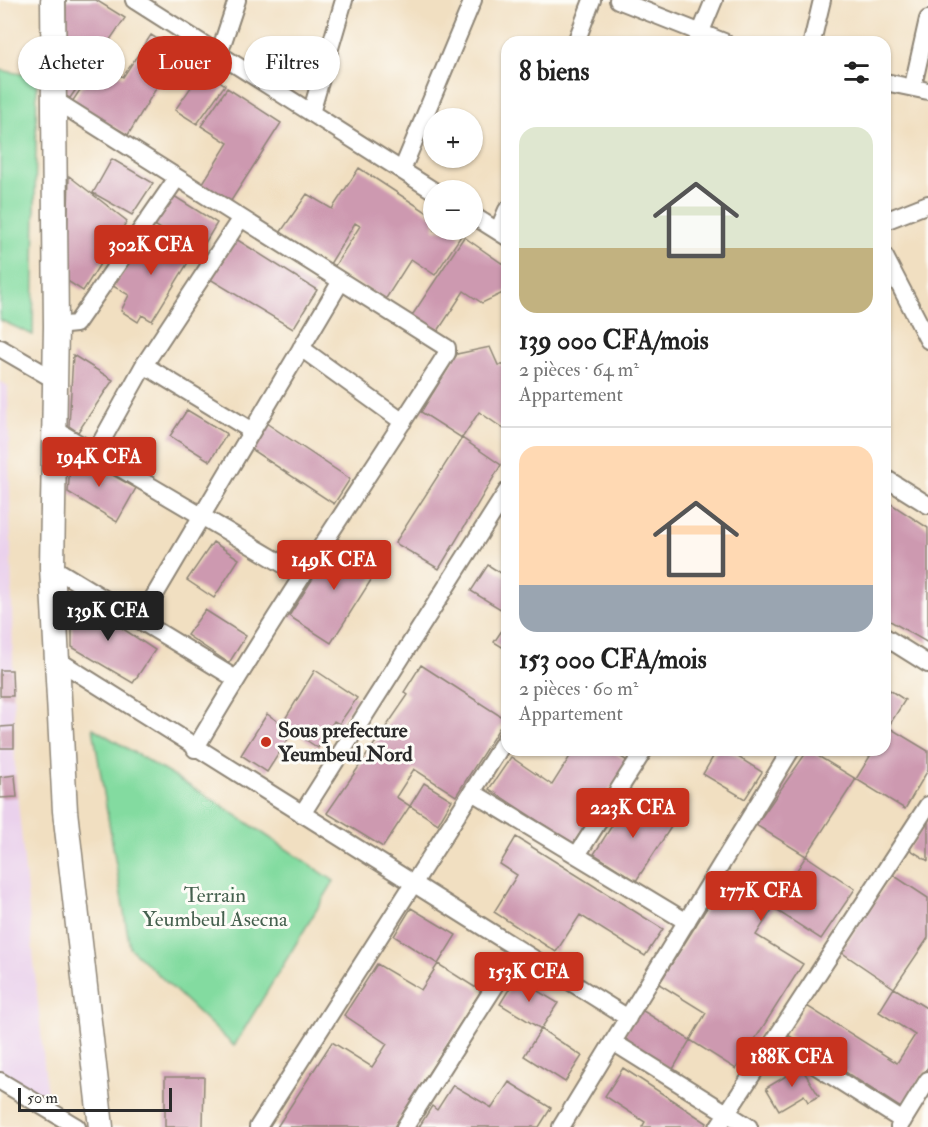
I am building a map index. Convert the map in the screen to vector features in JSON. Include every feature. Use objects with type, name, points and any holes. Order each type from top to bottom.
[{"type":"main road","points":[[53,0],[52,99],[56,326],[52,567],[65,811],[101,1127]]},
{"type":"street","points":[[134,0],[191,36]]},
{"type":"street","points":[[225,36],[237,0]]},
{"type":"street","points":[[311,113],[344,0]]},
{"type":"street","points":[[402,170],[474,0]]},
{"type":"street","points":[[578,36],[592,0]]},
{"type":"street","points":[[618,0],[697,36]]},
{"type":"street","points":[[699,36],[714,0]]},
{"type":"street","points":[[813,36],[822,0]]},
{"type":"street","points":[[891,83],[920,89],[928,19]]},
{"type":"street","points":[[232,62],[423,184]]},
{"type":"street","points":[[52,99],[447,348],[447,352],[404,422],[236,679],[195,749]]},
{"type":"street","points":[[56,326],[76,324],[177,178]]},
{"type":"street","points":[[891,219],[928,204]]},
{"type":"street","points":[[95,453],[144,365],[241,218]]},
{"type":"street","points":[[483,222],[501,233]]},
{"type":"street","points":[[891,268],[928,340]]},
{"type":"street","points":[[140,620],[341,282]]},
{"type":"street","points":[[0,348],[55,380]]},
{"type":"street","points":[[302,348],[404,422]]},
{"type":"street","points":[[144,365],[252,431]]},
{"type":"street","points":[[54,429],[303,576]]},
{"type":"street","points":[[891,482],[928,505]]},
{"type":"street","points":[[302,814],[501,499]]},
{"type":"street","points":[[52,567],[236,679]]},
{"type":"street","points":[[891,641],[928,664]]},
{"type":"street","points":[[56,659],[195,749],[627,1018]]},
{"type":"street","points":[[258,1127],[501,746]]},
{"type":"street","points":[[577,855],[640,756]]},
{"type":"street","points":[[561,1127],[787,756]]},
{"type":"street","points":[[472,792],[687,922]]},
{"type":"street","points":[[722,1120],[928,805]]},
{"type":"street","points":[[405,1127],[519,950]]},
{"type":"street","points":[[775,1040],[901,1124],[928,1080]]},
{"type":"street","points":[[613,1042],[722,1120],[749,1127]]},
{"type":"street","points":[[0,1081],[77,1127]]},
{"type":"shaded area","points":[[0,381],[8,386],[15,771],[48,1103],[0,1073]]},
{"type":"green space","points":[[0,70],[18,73],[18,90],[37,90],[33,335],[0,320]]},
{"type":"green space","name":"Terrain Yeumbeul Asecna","points":[[93,728],[218,803],[334,881],[234,1046],[130,948]]},
{"type":"building","points":[[66,0],[96,0],[125,18],[113,36],[66,36]]},
{"type":"building","points":[[137,56],[137,90],[155,90],[128,135],[72,102],[80,90],[125,90],[125,74]]},
{"type":"building","points":[[65,90],[76,90],[70,98],[65,96]]},
{"type":"building","points":[[189,90],[221,90],[197,124],[175,110]]},
{"type":"building","points":[[226,90],[230,90],[281,123],[229,204],[201,186],[228,143],[201,126]]},
{"type":"building","points":[[112,159],[153,183],[132,215],[93,193]]},
{"type":"building","points":[[359,168],[423,210],[423,240],[458,240],[435,275],[411,259],[385,300],[334,267],[360,226],[355,223],[330,264],[280,233],[307,194],[332,209]]},
{"type":"building","points":[[69,176],[127,221],[83,291],[66,280]]},
{"type":"building","points":[[174,196],[217,223],[199,253],[153,224]]},
{"type":"building","points":[[152,230],[192,256],[152,321],[142,315],[138,322],[121,311],[129,295],[113,286]]},
{"type":"building","points":[[236,239],[317,290],[293,329],[210,279]]},
{"type":"building","points":[[462,240],[468,240],[501,263],[501,294],[482,303],[464,291],[438,331],[411,317]]},
{"type":"building","points":[[490,347],[498,365],[501,365],[501,427],[479,412],[462,438],[421,412],[457,354]]},
{"type":"building","points":[[73,355],[113,380],[78,432],[69,426]]},
{"type":"building","points":[[187,410],[227,434],[210,461],[170,436]]},
{"type":"building","points":[[266,423],[350,479],[334,504],[249,448]]},
{"type":"building","points":[[462,438],[501,465],[439,569],[395,543]]},
{"type":"building","points":[[71,452],[136,488],[117,522],[68,492]]},
{"type":"building","points":[[891,504],[928,528],[928,643],[891,621]]},
{"type":"building","points":[[338,539],[380,566],[331,643],[289,616]]},
{"type":"building","points":[[213,542],[239,559],[214,598],[187,580]]},
{"type":"building","points":[[488,565],[501,573],[501,609],[471,591]]},
{"type":"building","points":[[72,595],[155,650],[133,683],[72,647]]},
{"type":"building","points":[[205,610],[246,636],[229,663],[187,635]]},
{"type":"building","points":[[501,632],[501,646],[494,642]]},
{"type":"building","points":[[421,665],[501,716],[501,725],[456,796],[414,769],[396,797],[410,806],[383,847],[327,813],[408,695],[404,692]]},
{"type":"building","points":[[0,670],[12,670],[13,696],[0,696]]},
{"type":"building","points":[[315,670],[357,698],[339,724],[334,721],[318,748],[293,731],[267,772],[241,755],[267,714],[282,724]]},
{"type":"building","points":[[891,691],[905,700],[891,722]]},
{"type":"building","points":[[14,726],[14,748],[0,748],[0,727]]},
{"type":"building","points":[[891,729],[928,751],[928,770],[905,809],[856,779],[870,756],[891,756]]},
{"type":"building","points":[[570,756],[620,756],[629,762],[573,844],[489,789],[511,757],[552,785]]},
{"type":"building","points":[[714,756],[737,756],[762,772],[745,799],[703,774]]},
{"type":"building","points":[[804,756],[818,756],[856,779],[806,856],[756,825]]},
{"type":"building","points":[[15,775],[17,797],[0,798],[0,777]]},
{"type":"building","points":[[424,783],[452,800],[438,824],[410,806]]},
{"type":"building","points":[[630,797],[673,824],[636,881],[594,854]]},
{"type":"building","points":[[928,818],[928,861],[909,849]]},
{"type":"building","points":[[516,837],[663,929],[645,956],[580,915],[556,952],[494,912],[517,875],[500,864]]},
{"type":"building","points":[[806,856],[855,889],[821,939],[773,908]]},
{"type":"building","points":[[893,875],[928,898],[928,938],[894,988],[841,952]]},
{"type":"building","points":[[725,879],[773,908],[756,935],[803,964],[736,1069],[690,1040],[706,1013],[659,984]]},
{"type":"building","points":[[411,908],[456,935],[438,964],[394,936]]},
{"type":"building","points":[[377,964],[421,990],[438,964],[481,991],[394,1127],[277,1127],[332,1042],[372,1067],[387,1044],[344,1015]]},
{"type":"building","points":[[516,978],[558,1003],[541,1029],[500,1004]]},
{"type":"building","points":[[894,988],[928,1009],[928,1067],[901,1108],[788,1035],[807,1006],[897,1063],[915,1035],[879,1012]]},
{"type":"building","points":[[640,1009],[690,1040],[672,1071],[621,1038]]},
{"type":"building","points":[[541,1029],[582,1056],[565,1082],[524,1056]]},
{"type":"building","points":[[798,1062],[819,1096],[808,1102],[804,1095],[779,1110],[766,1088],[793,1072],[790,1067]]},
{"type":"building","points":[[623,1068],[707,1123],[704,1127],[642,1127],[645,1122],[605,1096]]},
{"type":"building","points":[[165,1077],[204,1077],[203,1127],[165,1127]]},
{"type":"building","points":[[509,1082],[551,1108],[539,1127],[419,1127],[432,1106],[437,1110],[453,1085],[492,1108]]},
{"type":"place","name":"Sous prefecture Yeumbeul Nord","points":[[266,742]]}]
